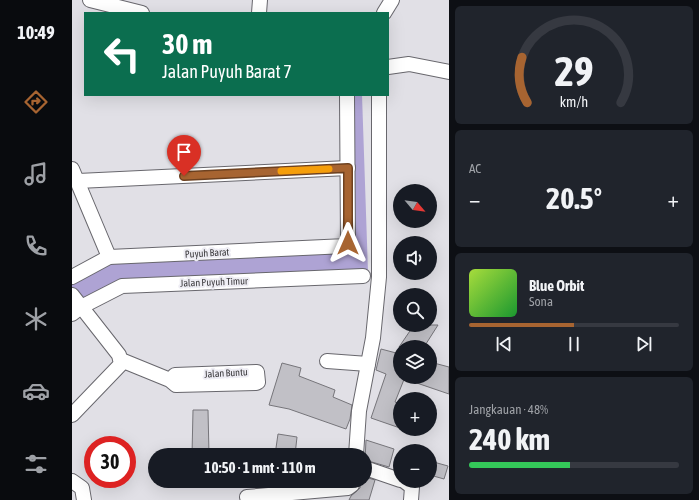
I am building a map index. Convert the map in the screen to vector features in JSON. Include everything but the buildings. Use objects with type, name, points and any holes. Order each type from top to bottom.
[{"type":"street","points":[[258,12],[260,0]]},
{"type":"street","points":[[385,12],[392,0]]},
{"type":"street","points":[[92,5],[136,12]]},
{"type":"street","points":[[389,67],[409,64],[449,72]]},
{"type":"street","points":[[109,257],[75,175],[348,168],[347,96]]},
{"type":"street","points":[[356,448],[359,411],[373,338],[379,277],[379,96]]},
{"type":"street","name":"Puyuh Barat","points":[[72,277],[109,257],[346,246],[348,243],[348,168]]},
{"type":"street","name":"Jalan Puyuh Timur","points":[[76,305],[122,286],[362,276]]},
{"type":"street","points":[[72,415],[120,368],[121,360],[119,355],[76,305]]},
{"type":"street","name":"Jalan Buntu","points":[[121,360],[170,380],[176,385],[258,382],[256,371],[175,375],[170,380]]},
{"type":"street","points":[[327,361],[368,364]]},
{"type":"street","points":[[372,470],[393,478]]},
{"type":"street","points":[[72,482],[82,488],[84,500]]},
{"type":"street","points":[[247,496],[348,488]]},
{"type":"street","points":[[410,500],[412,488]]},
{"type":"shaded area","points":[[348,96],[362,96],[368,272],[121,280],[72,305],[72,285],[108,263],[352,252]]},
{"type":"slow traffic","points":[[281,171],[329,169]]},
{"type":"route","points":[[184,176],[348,168],[348,243]]}]
